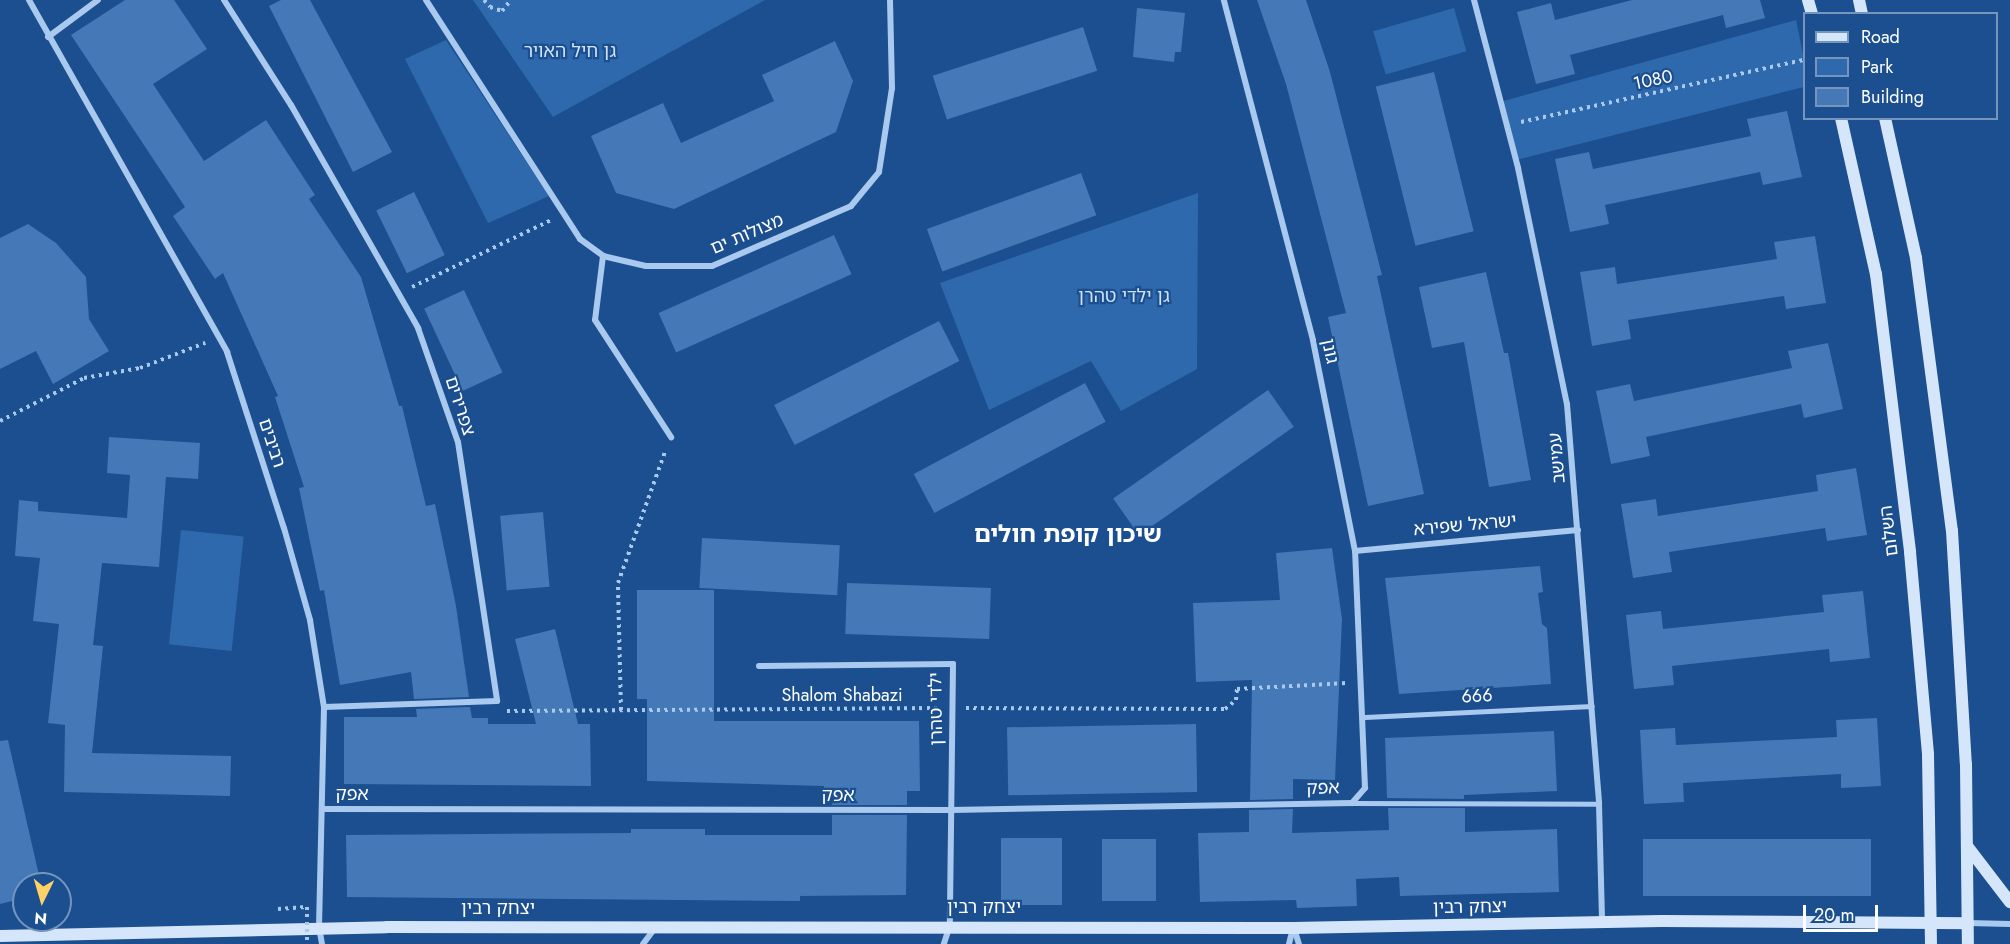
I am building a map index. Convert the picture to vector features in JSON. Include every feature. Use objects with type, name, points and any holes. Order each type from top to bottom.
[{"type":"main road","name":"השלום","points":[[1840,120],[1876,274],[1910,552],[1928,754],[1931,944]]},
{"type":"main road","points":[[1885,120],[1916,258],[1952,531],[1967,846],[1968,944]]},
{"type":"main road","points":[[1967,846],[2010,902]]},
{"type":"main road","name":"יצחק רבין","points":[[0,936],[319,927],[950,925],[1293,928],[1602,922],[1931,921],[1968,923]]},
{"type":"street","name":"רביבים","points":[[29,0],[227,352],[291,551],[310,620],[324,707],[319,927],[322,944]]},
{"type":"street","points":[[48,37],[98,0]]},
{"type":"street","name":"צפרירים","points":[[224,0],[291,105],[418,328],[458,442],[497,701]]},
{"type":"street","name":"מצולות ים","points":[[426,0],[580,239],[603,256],[646,266],[712,266],[851,206],[879,172],[892,88],[890,0]]},
{"type":"street","name":"גונן","points":[[1224,0],[1312,340],[1355,551],[1365,717]]},
{"type":"street","name":"עמישב","points":[[1474,0],[1507,125],[1567,404],[1599,804],[1602,922]]},
{"type":"street","points":[[603,256],[595,320],[671,437]]},
{"type":"street","name":"ישראל שפירא","points":[[1355,551],[1578,530]]},
{"type":"street","name":"ילדי טהרן","points":[[759,666],[953,664],[950,925],[944,944]]},
{"type":"street","points":[[324,707],[497,701]]},
{"type":"street","name":"666","points":[[1365,717],[1592,706]]},
{"type":"street","name":"אפק","points":[[1352,803],[1365,788],[1365,717]]},
{"type":"street","name":"אפק","points":[[323,809],[951,810],[1352,803],[1599,804]]},
{"type":"street","points":[[1968,923],[2010,924]]},
{"type":"street","points":[[643,944],[658,925]]},
{"type":"street","points":[[1289,944],[1293,928]]},
{"type":"street","points":[[1293,928],[1299,944]]},
{"type":"path","points":[[484,0],[489,7],[502,11],[511,0]]},
{"type":"path","name":"1080","points":[[1507,125],[1803,60]]},
{"type":"path","points":[[400,293],[566,214]]},
{"type":"path","points":[[0,421],[84,378],[140,369],[218,338]]},
{"type":"path","points":[[621,710],[618,583],[671,437]]},
{"type":"path","name":"Shalom Shabazi","points":[[497,701],[498,711],[1225,709],[1236,700],[1237,688],[1359,683]]},
{"type":"path","points":[[270,909],[307,907],[307,944]]},
{"type":"green space","name":"גן חיל האויר","points":[[473,0],[765,0],[553,117]]},
{"type":"green space","points":[[1454,8],[1466,51],[1386,74],[1373,31]]},
{"type":"green space","points":[[1796,20],[1803,54],[1803,87],[1516,160],[1500,102]]},
{"type":"green space","points":[[446,40],[549,196],[488,223],[405,59]]},
{"type":"green space","name":"גן ילדי טהרן","points":[[1198,193],[1197,369],[1121,411],[1091,361],[989,410],[940,283]]},
{"type":"green space","points":[[181,530],[244,537],[232,651],[169,644]]},
{"type":"building","points":[[125,0],[174,0],[207,49],[153,84],[204,161],[266,120],[315,195],[309,199],[361,277],[399,406],[402,406],[426,506],[435,504],[456,606],[469,697],[414,699],[411,672],[340,685],[324,590],[320,591],[299,488],[304,487],[275,397],[278,396],[223,273],[215,279],[173,216],[185,207],[71,35]]},
{"type":"building","points":[[281,0],[310,0],[392,152],[353,172],[269,6]]},
{"type":"building","points":[[1257,0],[1306,0],[1330,72],[1382,275],[1377,276],[1424,494],[1368,506],[1328,317],[1346,313],[1286,84]]},
{"type":"building","points":[[1632,0],[1760,0],[1765,18],[1726,28],[1723,15],[1570,55],[1575,74],[1536,84],[1517,12],[1551,3],[1555,20]]},
{"type":"building","points":[[1137,8],[1185,13],[1181,52],[1175,52],[1174,62],[1133,57]]},
{"type":"building","points":[[1083,27],[1097,71],[947,120],[933,76]]},
{"type":"building","points":[[835,41],[853,81],[836,132],[674,209],[616,193],[591,136],[663,103],[681,143],[774,101],[762,75]]},
{"type":"building","points":[[1434,72],[1474,231],[1415,246],[1376,87]]},
{"type":"building","points":[[1787,111],[1802,177],[1763,185],[1760,172],[1605,205],[1609,224],[1570,232],[1555,159],[1589,152],[1593,169],[1751,136],[1747,119]]},
{"type":"building","points":[[1081,173],[1096,215],[942,271],[927,229]]},
{"type":"building","points":[[414,192],[445,255],[407,273],[376,210]]},
{"type":"building","points":[[28,224],[56,243],[86,277],[89,319],[109,351],[53,384],[36,351],[0,369],[0,238]]},
{"type":"building","points":[[834,235],[851,274],[676,352],[659,313]]},
{"type":"building","points":[[1815,236],[1826,303],[1786,309],[1784,296],[1628,320],[1631,339],[1592,346],[1580,272],[1615,267],[1617,284],[1777,259],[1774,242]]},
{"type":"building","points":[[1486,272],[1504,353],[1508,353],[1531,480],[1489,487],[1464,342],[1432,348],[1419,287]]},
{"type":"building","points":[[464,290],[502,372],[463,391],[424,309]]},
{"type":"building","points":[[939,321],[959,361],[795,445],[774,405]]},
{"type":"building","points":[[1828,343],[1843,409],[1804,418],[1801,404],[1646,437],[1650,456],[1611,464],[1596,391],[1630,384],[1634,401],[1792,368],[1788,351]]},
{"type":"building","points":[[1085,383],[1106,422],[934,513],[914,474]]},
{"type":"building","points":[[1268,390],[1294,427],[1139,535],[1113,498]]},
{"type":"building","points":[[109,437],[200,443],[198,479],[166,477],[159,567],[102,563],[93,645],[103,646],[92,753],[231,756],[230,796],[64,792],[65,725],[48,723],[59,624],[33,621],[40,558],[15,556],[19,500],[38,502],[38,511],[127,518],[130,475],[107,473]]},
{"type":"building","points":[[1856,468],[1867,535],[1827,541],[1825,528],[1669,552],[1672,572],[1633,578],[1621,504],[1656,499],[1658,516],[1818,491],[1816,475]]},
{"type":"building","points":[[543,512],[550,587],[507,590],[500,516]]},
{"type":"building","points":[[702,538],[840,545],[837,595],[699,588]]},
{"type":"building","points":[[1332,548],[1342,619],[1335,780],[1293,779],[1293,799],[1250,800],[1252,680],[1196,682],[1193,603],[1280,600],[1276,553]]},
{"type":"building","points":[[1540,566],[1543,592],[1538,593],[1542,624],[1547,628],[1551,684],[1399,694],[1385,578]]},
{"type":"building","points":[[847,583],[991,588],[989,639],[845,634]]},
{"type":"building","points":[[637,590],[714,590],[714,721],[919,721],[920,791],[907,791],[907,805],[832,805],[832,791],[824,791],[824,786],[647,781],[647,699],[637,699]]},
{"type":"building","points":[[1863,591],[1870,658],[1830,662],[1829,649],[1672,666],[1674,685],[1634,689],[1626,615],[1661,611],[1663,629],[1824,612],[1822,595]]},
{"type":"building","points":[[555,629],[578,724],[590,724],[591,786],[344,784],[344,717],[417,717],[416,709],[470,707],[472,718],[488,718],[488,724],[536,724],[515,639]]},
{"type":"building","points":[[1877,718],[1881,786],[1841,788],[1841,774],[1683,783],[1684,802],[1644,804],[1640,730],[1675,728],[1676,745],[1837,737],[1836,720]]},
{"type":"building","points":[[1196,724],[1197,792],[1008,795],[1007,727]]},
{"type":"building","points":[[1554,731],[1557,791],[1464,795],[1464,799],[1387,798],[1385,738]]},
{"type":"building","points":[[8,740],[38,872],[12,872],[12,901],[0,904],[0,741]]},
{"type":"building","points":[[1388,808],[1465,808],[1465,832],[1557,829],[1559,892],[1400,896],[1399,877],[1356,879],[1357,906],[1297,908],[1296,900],[1200,902],[1198,833],[1249,832],[1249,810],[1293,809],[1292,833],[1389,830]]},
{"type":"building","points":[[832,815],[907,815],[906,895],[800,896],[800,901],[347,897],[346,835],[631,833],[631,829],[705,829],[705,835],[832,835]]},
{"type":"building","points":[[1001,838],[1062,838],[1062,905],[1001,905]]},
{"type":"building","points":[[1102,839],[1156,839],[1156,901],[1102,901]]},
{"type":"building","points":[[1643,839],[1871,839],[1871,896],[1643,896]]},
{"type":"district","name":"שיכון קופת חולים","points":[[1068,534]]}]
